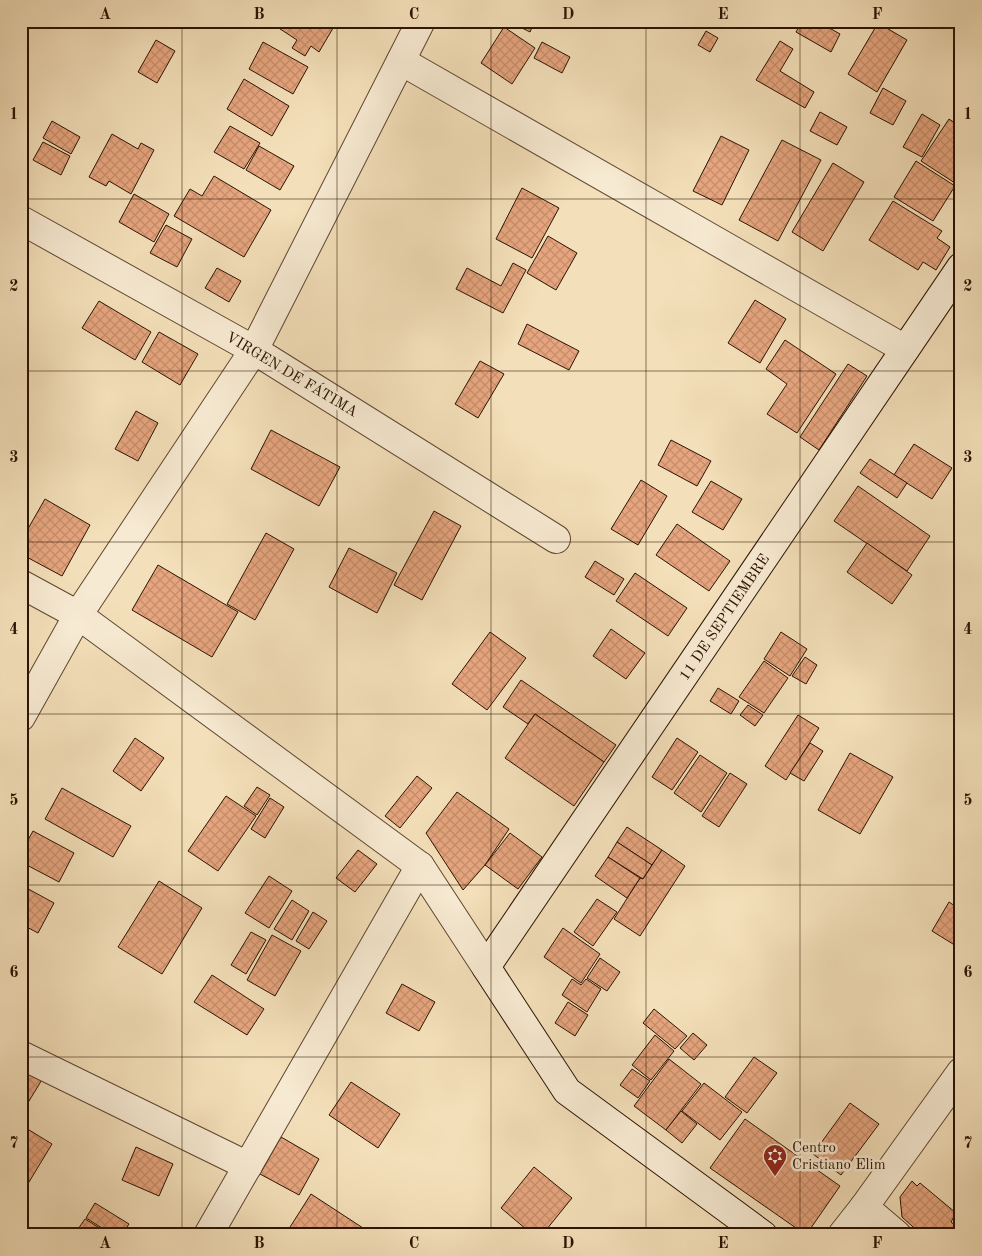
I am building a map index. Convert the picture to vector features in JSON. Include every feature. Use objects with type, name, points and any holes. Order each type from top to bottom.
[{"type":"street","points":[[21,716],[78,615],[254,350],[421,21]]},
{"type":"street","points":[[401,61],[905,349]]},
{"type":"street","name":"VIRGEN DE FÁTIMA","points":[[21,220],[254,350],[556,539]]},
{"type":"street","name":"11 DE SEPTIEMBRE","points":[[486,966],[961,267]]},
{"type":"street","points":[[21,584],[78,615],[420,866],[567,1091],[762,1235]]},
{"type":"street","points":[[208,1235],[420,866]]},
{"type":"street","points":[[21,1055],[248,1166]]},
{"type":"street","points":[[842,1235],[961,1072]]},
{"type":"street","points":[[864,1207],[897,1235]]},
{"type":"building","points":[[268,21],[333,21],[336,23],[319,52],[311,46],[305,56],[292,48],[297,40]]},
{"type":"building","points":[[513,21],[535,21],[530,32],[512,23]]},
{"type":"building","points":[[802,21],[817,21],[840,34],[831,52],[796,32]]},
{"type":"building","points":[[878,23],[907,40],[877,92],[848,74]]},
{"type":"building","points":[[504,27],[535,48],[512,84],[481,63]]},
{"type":"building","points":[[706,31],[718,38],[710,52],[698,45]]},
{"type":"building","points":[[156,40],[175,51],[157,83],[138,72]]},
{"type":"building","points":[[780,41],[793,49],[780,71],[814,92],[805,108],[756,80]]},
{"type":"building","points":[[263,42],[308,67],[293,94],[249,69]]},
{"type":"building","points":[[542,42],[570,57],[562,73],[534,58]]},
{"type":"building","points":[[244,79],[289,106],[272,136],[227,109]]},
{"type":"building","points":[[883,88],[906,101],[893,125],[870,113]]},
{"type":"building","points":[[820,112],[847,127],[837,145],[810,131]]},
{"type":"building","points":[[922,114],[940,125],[922,157],[903,147]]},
{"type":"building","points":[[949,119],[961,127],[961,187],[921,161]]},
{"type":"building","points":[[52,121],[80,137],[71,154],[43,138]]},
{"type":"building","points":[[230,126],[260,143],[244,169],[214,152]]},
{"type":"building","points":[[21,131],[26,134],[21,144]]},
{"type":"building","points":[[112,134],[138,149],[141,143],[154,150],[131,194],[109,181],[106,186],[89,177]]},
{"type":"building","points":[[721,136],[749,150],[722,205],[693,191]]},
{"type":"building","points":[[782,140],[821,160],[778,241],[739,220]]},
{"type":"building","points":[[43,142],[70,156],[61,175],[33,160]]},
{"type":"building","points":[[259,146],[294,166],[280,190],[246,170]]},
{"type":"building","points":[[916,161],[955,186],[933,221],[894,197]]},
{"type":"building","points":[[833,163],[864,182],[823,251],[792,232]]},
{"type":"building","points":[[214,176],[271,210],[244,257],[174,216],[190,189],[202,196]]},
{"type":"building","points":[[522,188],[559,208],[532,258],[496,239]]},
{"type":"building","points":[[134,194],[169,214],[154,242],[119,222]]},
{"type":"building","points":[[893,201],[942,231],[937,238],[950,247],[936,270],[923,262],[918,270],[869,240]]},
{"type":"building","points":[[166,225],[192,239],[177,267],[150,253]]},
{"type":"building","points":[[548,236],[577,253],[556,290],[527,273]]},
{"type":"building","points":[[513,263],[526,270],[503,313],[456,289],[467,268],[501,286]]},
{"type":"building","points":[[217,268],[241,281],[229,302],[205,288]]},
{"type":"building","points":[[755,300],[786,319],[760,363],[728,343]]},
{"type":"building","points":[[99,301],[151,332],[135,360],[82,328]]},
{"type":"building","points":[[527,324],[579,351],[569,370],[518,344]]},
{"type":"building","points":[[159,332],[198,354],[180,385],[142,362]]},
{"type":"building","points":[[785,340],[836,374],[797,433],[767,414],[787,384],[766,369]]},
{"type":"building","points":[[480,361],[504,374],[478,418],[455,404]]},
{"type":"building","points":[[848,364],[867,376],[819,450],[800,437]]},
{"type":"building","points":[[21,408],[27,411],[21,420]]},
{"type":"building","points":[[136,411],[158,423],[138,461],[115,449]]},
{"type":"building","points":[[271,430],[340,467],[319,506],[251,469]]},
{"type":"building","points":[[671,440],[711,461],[697,486],[658,465]]},
{"type":"building","points":[[914,444],[952,468],[932,499],[894,475]]},
{"type":"building","points":[[870,459],[907,483],[897,498],[860,473]]},
{"type":"building","points":[[641,480],[667,496],[638,545],[611,529]]},
{"type":"building","points":[[711,481],[742,499],[723,530],[692,512]]},
{"type":"building","points":[[858,486],[930,536],[907,571],[834,521]]},
{"type":"building","points":[[45,499],[90,525],[62,576],[21,554],[21,541]]},
{"type":"building","points":[[434,511],[461,526],[422,600],[394,585]]},
{"type":"building","points":[[677,524],[730,561],[709,591],[656,555]]},
{"type":"building","points":[[266,533],[294,549],[255,620],[227,604]]},
{"type":"building","points":[[867,543],[912,575],[892,604],[847,572]]},
{"type":"building","points":[[349,548],[397,573],[377,613],[329,587]]},
{"type":"building","points":[[595,561],[624,579],[614,595],[585,577]]},
{"type":"building","points":[[158,565],[238,612],[212,657],[132,610]]},
{"type":"building","points":[[635,573],[687,608],[668,636],[616,601]]},
{"type":"building","points":[[611,629],[645,653],[626,679],[593,656]]},
{"type":"building","points":[[490,632],[526,658],[487,710],[452,684]]},
{"type":"building","points":[[781,632],[807,649],[790,676],[764,659]]},
{"type":"building","points":[[805,657],[817,665],[806,684],[792,676]]},
{"type":"building","points":[[764,661],[788,678],[764,713],[739,697]]},
{"type":"building","points":[[521,680],[616,745],[604,762],[535,714],[528,724],[503,707]]},
{"type":"building","points":[[718,688],[739,701],[731,714],[710,701]]},
{"type":"building","points":[[748,705],[763,715],[755,726],[740,715]]},
{"type":"building","points":[[535,714],[604,762],[574,806],[505,758]]},
{"type":"building","points":[[798,715],[819,728],[786,780],[765,766]]},
{"type":"building","points":[[135,738],[164,758],[141,791],[113,771]]},
{"type":"building","points":[[677,738],[698,752],[672,790],[652,777]]},
{"type":"building","points":[[810,743],[823,751],[804,781],[790,773]]},
{"type":"building","points":[[850,753],[893,777],[860,834],[818,810]]},
{"type":"building","points":[[700,755],[727,773],[701,812],[674,793]]},
{"type":"building","points":[[730,773],[747,784],[719,827],[702,816]]},
{"type":"building","points":[[417,776],[432,788],[400,828],[385,816]]},
{"type":"building","points":[[257,787],[270,795],[257,815],[244,806]]},
{"type":"building","points":[[62,788],[131,826],[113,857],[45,819]]},
{"type":"building","points":[[457,792],[509,829],[485,865],[463,890],[426,833]]},
{"type":"building","points":[[226,796],[256,816],[218,871],[188,851]]},
{"type":"building","points":[[270,798],[284,807],[265,838],[251,829]]},
{"type":"building","points":[[627,827],[662,850],[652,865],[617,842]]},
{"type":"building","points":[[33,831],[74,853],[59,882],[21,862],[21,853]]},
{"type":"building","points":[[510,833],[542,857],[518,889],[485,865]]},
{"type":"building","points":[[617,842],[652,865],[643,879],[608,857]]},
{"type":"building","points":[[358,850],[377,864],[355,892],[336,878]]},
{"type":"building","points":[[662,850],[685,866],[640,936],[614,919],[640,878],[643,879]]},
{"type":"building","points":[[608,857],[640,878],[627,898],[595,876]]},
{"type":"building","points":[[269,876],[292,891],[269,928],[245,913]]},
{"type":"building","points":[[159,881],[202,908],[162,974],[118,947]]},
{"type":"building","points":[[21,885],[54,903],[38,933],[21,924]]},
{"type":"building","points":[[597,899],[617,912],[593,946],[574,932]]},
{"type":"building","points":[[292,900],[309,911],[292,940],[274,929]]},
{"type":"building","points":[[949,902],[961,910],[961,949],[932,931]]},
{"type":"building","points":[[313,912],[327,921],[309,949],[296,941]]},
{"type":"building","points":[[563,928],[600,954],[581,983],[544,957]]},
{"type":"building","points":[[251,932],[266,940],[246,974],[231,965]]},
{"type":"building","points":[[272,935],[301,951],[275,996],[247,980]]},
{"type":"building","points":[[600,958],[620,972],[607,991],[587,978]]},
{"type":"building","points":[[212,975],[264,1009],[247,1035],[194,1002]]},
{"type":"building","points":[[572,979],[581,985],[586,979],[601,989],[587,1012],[562,995]]},
{"type":"building","points":[[402,984],[435,1002],[419,1031],[386,1013]]},
{"type":"building","points":[[568,1002],[588,1015],[575,1036],[555,1023]]},
{"type":"building","points":[[654,1009],[687,1036],[675,1049],[643,1023]]},
{"type":"building","points":[[693,1033],[707,1045],[694,1060],[680,1048]]},
{"type":"building","points":[[655,1035],[674,1051],[651,1080],[632,1065]]},
{"type":"building","points":[[754,1057],[777,1073],[747,1113],[725,1097]]},
{"type":"building","points":[[21,1059],[46,1073],[26,1106],[21,1103]]},
{"type":"building","points":[[669,1059],[701,1084],[666,1130],[634,1106]]},
{"type":"building","points":[[632,1069],[650,1081],[638,1098],[620,1085]]},
{"type":"building","points":[[351,1082],[400,1114],[378,1148],[329,1115]]},
{"type":"building","points":[[704,1083],[742,1112],[720,1140],[682,1111]]},
{"type":"building","points":[[850,1103],[879,1124],[841,1175],[813,1154]]},
{"type":"building","points":[[681,1111],[697,1124],[682,1143],[666,1130]]},
{"type":"building","name":"Centro Cristiano Elim","points":[[745,1119],[840,1186],[806,1235],[710,1168]]},
{"type":"building","points":[[21,1125],[52,1144],[26,1187],[21,1184]]},
{"type":"building","points":[[281,1137],[319,1159],[299,1195],[260,1174]]},
{"type":"building","points":[[136,1147],[173,1164],[159,1196],[122,1180]]},
{"type":"building","points":[[534,1167],[572,1198],[542,1235],[533,1235],[501,1208]]},
{"type":"building","points":[[912,1181],[917,1186],[920,1183],[956,1213],[951,1222],[961,1230],[961,1235],[922,1235],[902,1217],[900,1197]]},
{"type":"building","points":[[311,1194],[363,1228],[359,1235],[285,1235]]},
{"type":"building","points":[[95,1203],[129,1224],[122,1235],[113,1235],[86,1218]]},
{"type":"building","points":[[85,1219],[111,1235],[87,1235],[78,1229]]},
{"type":"place","name":"Centro Cristiano Elim","points":[[775,1177]]}]
